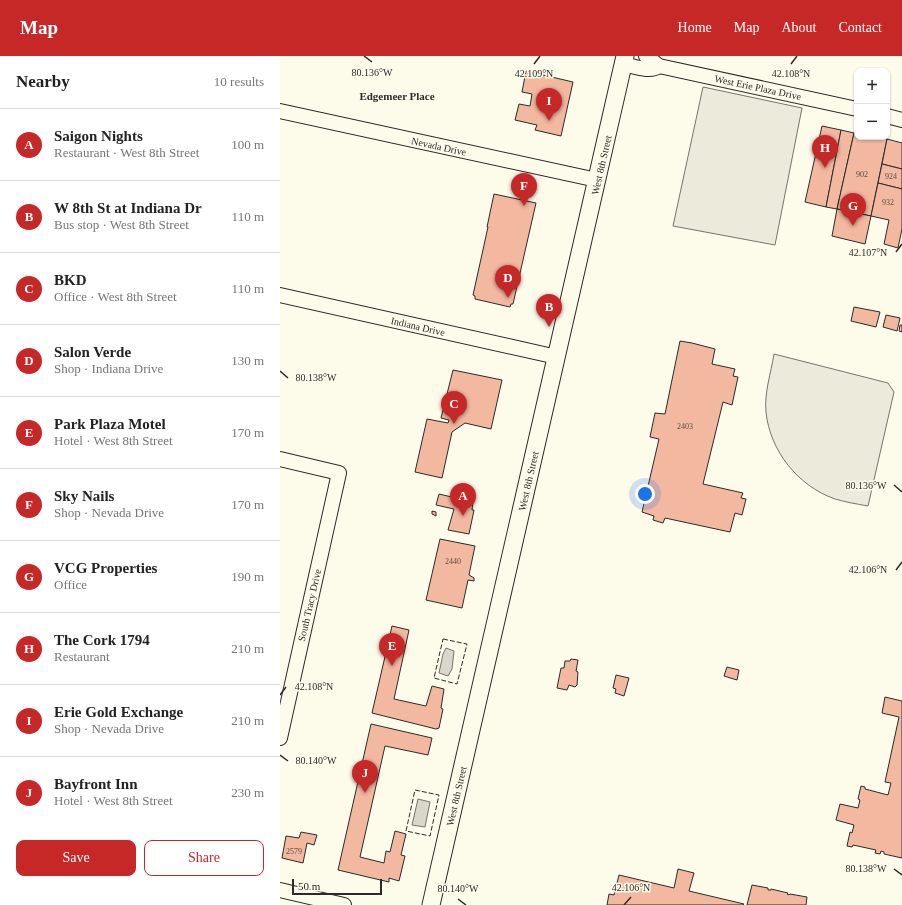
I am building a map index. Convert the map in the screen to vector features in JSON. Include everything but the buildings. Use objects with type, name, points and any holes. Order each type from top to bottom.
[{"type":"main road","name":"West 8th Street","points":[[431,905],[624,60]]},
{"type":"street","name":"West Erie Plaza Drive","points":[[646,56],[659,66],[854,108]]},
{"type":"street","name":"West Erie Plaza Drive","points":[[624,60],[651,69],[659,66]]},
{"type":"street","name":"Nevada Drive","points":[[280,112],[597,180]]},
{"type":"street","points":[[890,117],[902,120]]},
{"type":"street","name":"Indiana Drive","points":[[280,295],[557,357]]},
{"type":"street","name":"South Tracy Drive","points":[[280,459],[339,473],[280,738]]},
{"type":"street","points":[[280,890],[344,905]]},
{"type":"shaded area","points":[[703,87],[802,108],[775,245],[673,226]]},
{"type":"shaded area","points":[[774,354],[888,383],[894,392],[868,506],[835,499],[822,493],[798,476],[780,453],[773,440],[766,412],[767,390]]},
{"type":"shaded area","points":[[446,648],[454,651],[452,669],[448,676],[439,673],[443,654]]},
{"type":"shaded area","points":[[418,799],[430,802],[425,827],[412,825]]},
{"type":"fence","points":[[443,639],[467,644],[457,684],[434,678],[443,639]]},
{"type":"fence","points":[[415,790],[439,795],[430,836],[406,831],[415,790]]},
{"type":"place","name":"Erie Gold Exchange","points":[[549,121]]},
{"type":"place","name":"The Cork 1794","points":[[825,168]]},
{"type":"place","name":"Sky Nails","points":[[524,206]]},
{"type":"place","name":"VCG Properties","points":[[853,226]]},
{"type":"place","name":"Salon Verde","points":[[508,298]]},
{"type":"place","name":"W 8th St at Indiana Dr","points":[[549,327]]},
{"type":"place","name":"BKD","points":[[454,424]]},
{"type":"place","name":"Saigon Nights","points":[[463,516]]},
{"type":"place","name":"Park Plaza Motel","points":[[392,666]]},
{"type":"place","name":"Bayfront Inn","points":[[365,793]]},
{"type":"district","name":"Edgemeer Place","points":[[397,96]]}]
